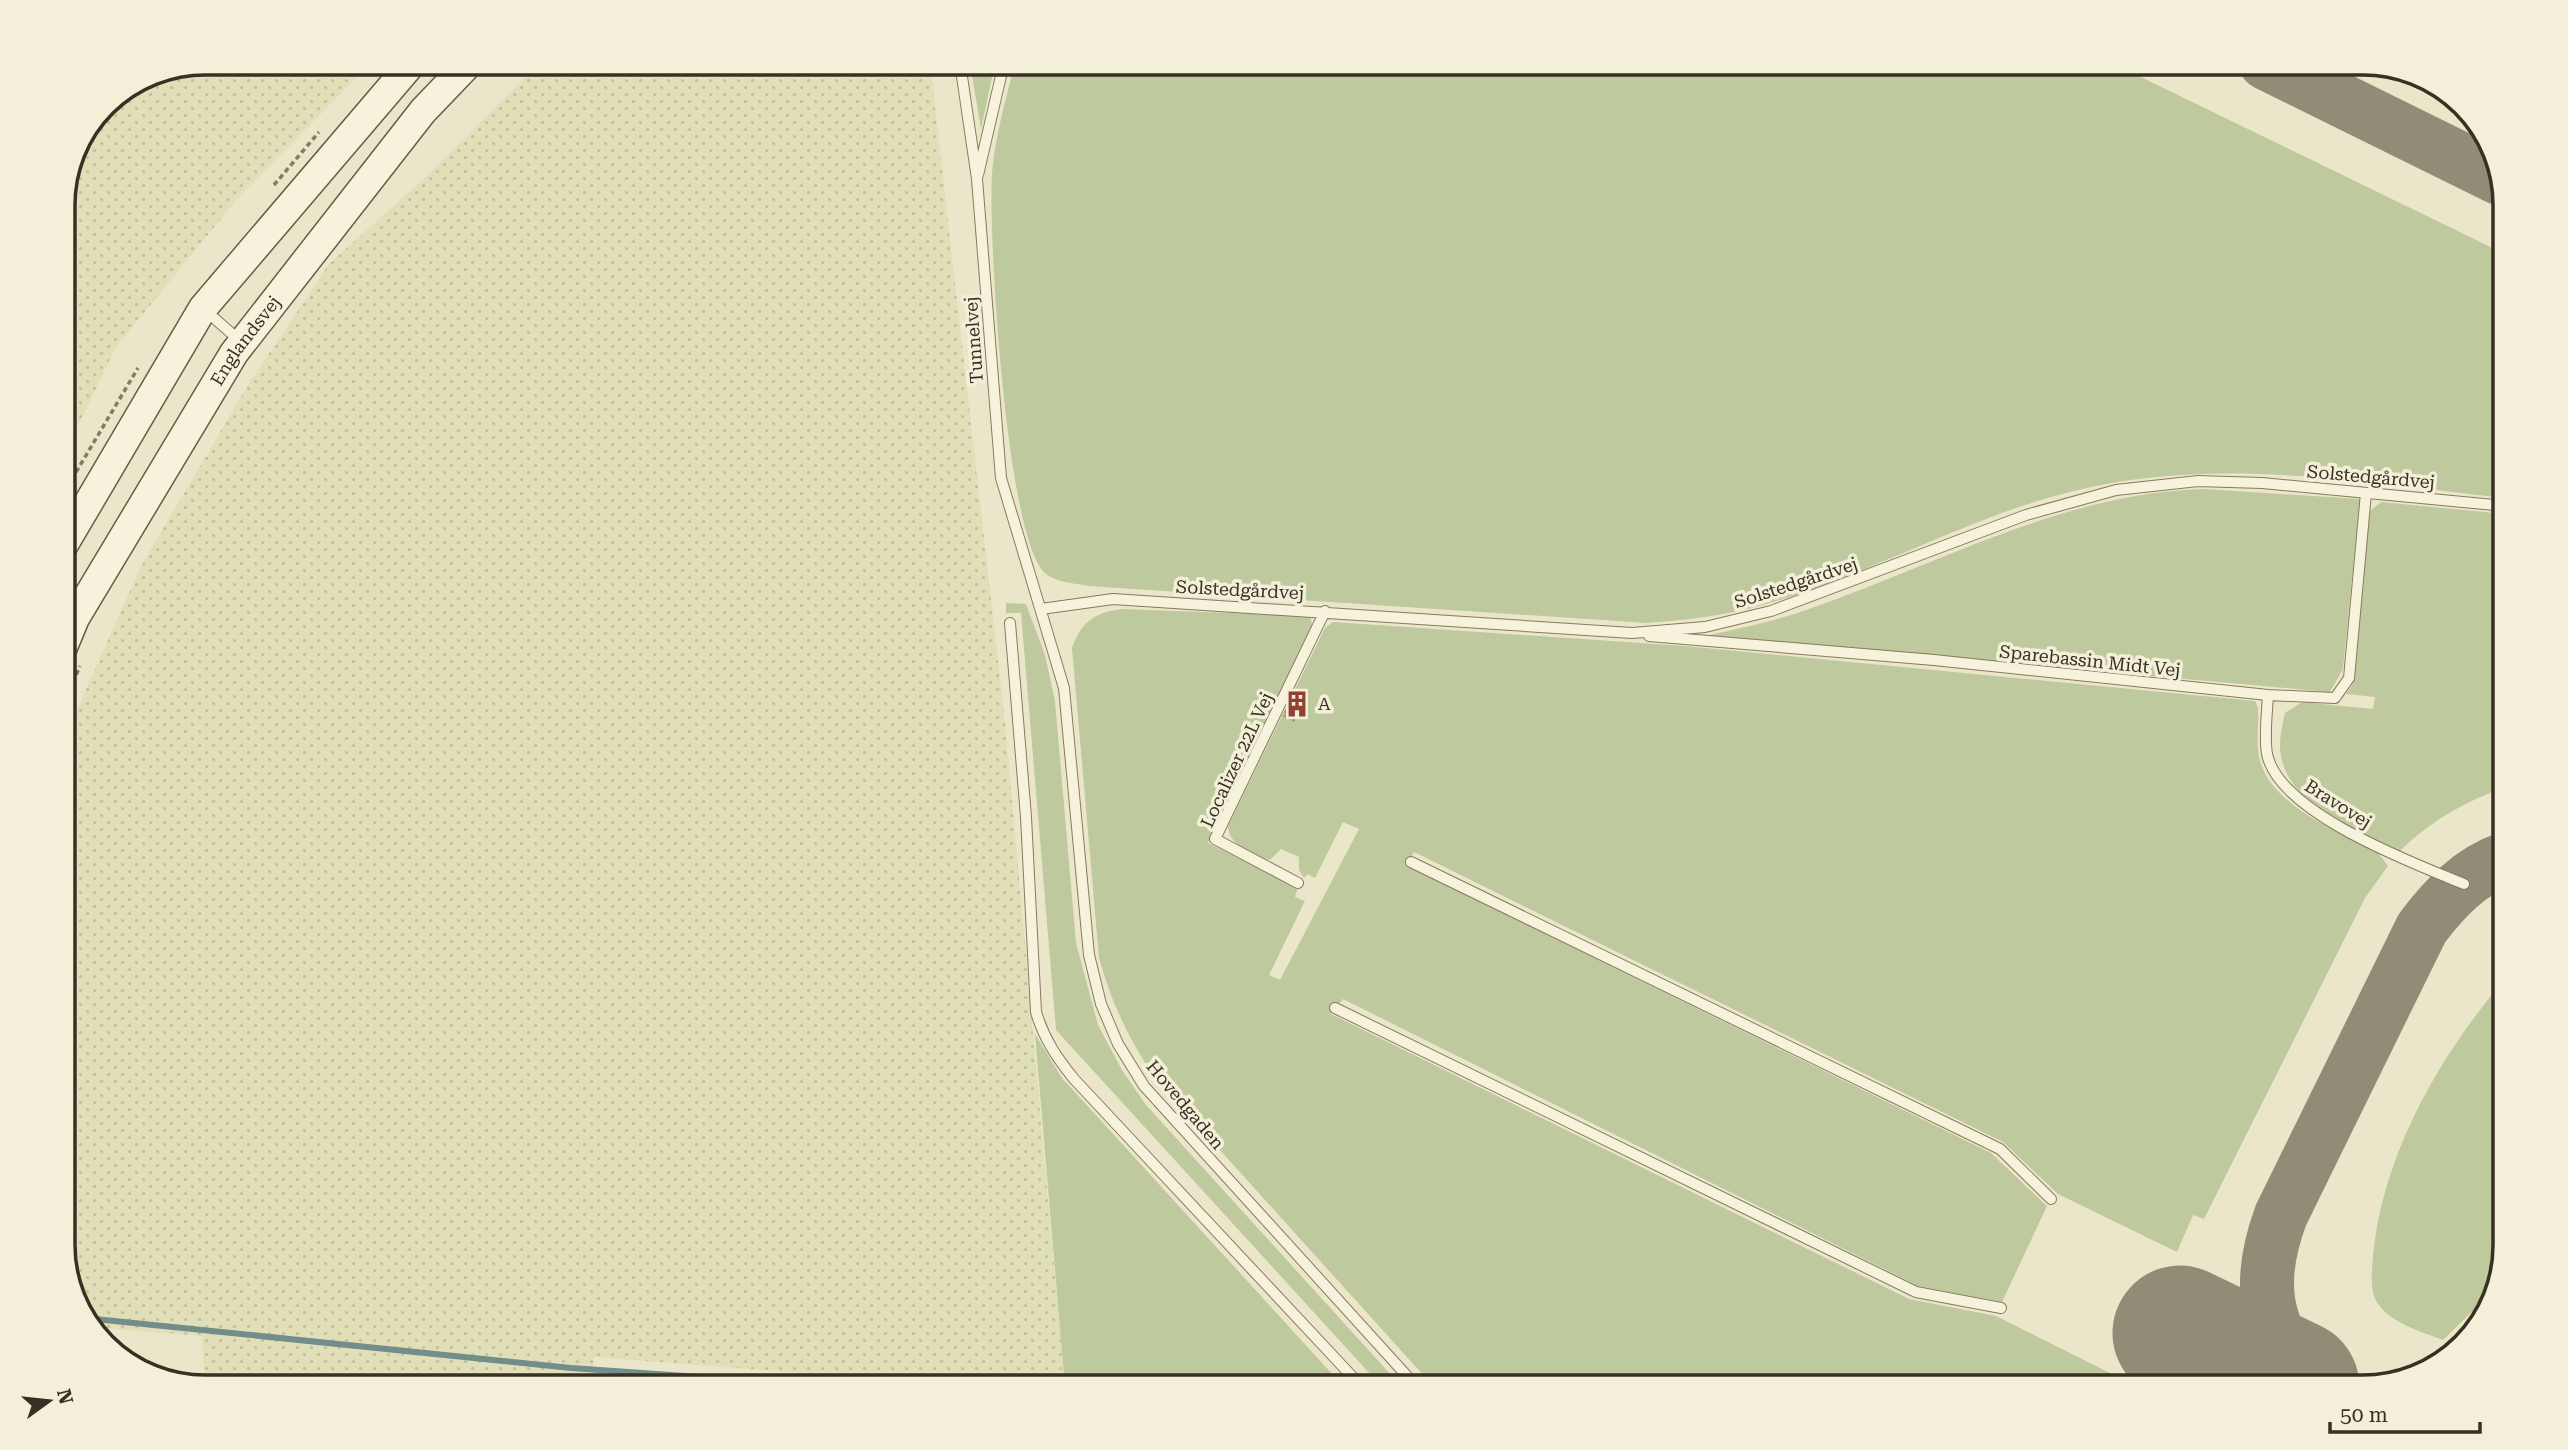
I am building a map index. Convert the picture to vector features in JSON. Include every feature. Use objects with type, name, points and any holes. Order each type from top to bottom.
[{"type":"main road","points":[[76,524],[203,308],[402,75]]},
{"type":"main road","name":"Englandsvej","points":[[76,616],[242,342],[423,111],[458,75]]},
{"type":"lane","name":"Tunnelvej","points":[[962,75],[977,179],[1001,478],[1041,609]]},
{"type":"lane","points":[[977,179],[1001,75]]},
{"type":"lane","points":[[203,308],[242,342]]},
{"type":"lane","name":"Solstedgårdvej","points":[[1041,609],[1113,598],[1632,633],[1705,627],[1771,611],[2026,515],[2116,490],[2197,481],[2262,483],[2492,505]]},
{"type":"lane","name":"Sparebassin Midt Vej","points":[[1632,633],[2268,695],[2334,698],[2349,678],[2366,493]]},
{"type":"lane","name":"Hovedgaden","points":[[1041,609],[1064,688],[1089,955],[1101,1004],[1118,1044],[1144,1086],[1406,1375]]},
{"type":"lane","name":"Localizer 22L Vej","points":[[1298,883],[1215,839],[1325,611]]},
{"type":"lane","points":[[1010,623],[1026,817],[1036,1012],[1041,1030],[1053,1052],[1074,1079],[1351,1375]]},
{"type":"lane","name":"Bravovej","points":[[2268,695],[2267,756],[2277,776],[2295,799],[2395,856],[2464,884]]},
{"type":"lane","points":[[1411,862],[2000,1149],[2050,1199]]},
{"type":"lane","points":[[1335,1008],[1916,1292],[2001,1308]]},
{"type":"green space","points":[[359,75],[239,197],[116,347],[76,430],[76,197],[85,155],[107,120],[140,93],[163,82],[188,76]]},
{"type":"green space","points":[[528,75],[931,75],[1005,722],[1064,1375],[826,1375],[593,1357],[594,1375],[204,1375],[202,1336],[106,1328],[89,1302],[82,1287],[76,1253],[76,712],[141,566],[248,385],[329,264],[427,176]]},
{"type":"green space","points":[[972,75],[992,75],[981,129]]},
{"type":"green space","points":[[1012,75],[2137,75],[2492,248],[2492,497],[2289,475],[2181,475],[2127,481],[2034,502],[1841,579],[1762,605],[1705,617],[1647,623],[1089,586],[1059,580],[1044,572],[1031,546],[1019,502],[1010,445],[1002,381],[993,256],[992,173],[998,131]]},
{"type":"green space","points":[[2204,489],[2360,499],[2343,669],[2330,692],[1706,636],[1809,609],[2051,517],[2152,493]]},
{"type":"green space","points":[[2381,502],[2492,513],[2493,792],[2449,813],[2423,830],[2400,851],[2347,826],[2312,804],[2287,774],[2280,751],[2285,713],[2302,702],[2373,709],[2375,697],[2346,694],[2353,684],[2370,511]]},
{"type":"green space","points":[[1006,603],[1026,604],[1045,655],[1055,701],[1076,943],[1098,1025],[1122,1070],[1146,1105],[1391,1375],[1371,1375],[1056,1030],[1021,613],[1006,613]]},
{"type":"green space","points":[[1122,609],[1310,616],[1313,629],[1208,843],[1298,887],[1295,897],[1305,901],[1269,975],[1280,980],[1359,829],[1343,822],[1315,878],[1308,874],[1304,878],[1299,870],[1299,857],[1281,849],[1270,860],[1257,856],[1232,839],[1228,826],[1325,628],[1333,622],[1685,646],[2255,701],[2258,708],[2259,757],[2265,774],[2276,790],[2308,815],[2379,854],[2388,866],[2365,898],[2204,1219],[2193,1215],[2177,1252],[2058,1194],[2003,1142],[1414,852],[1407,866],[1991,1153],[2047,1206],[2002,1302],[1918,1286],[1343,999],[1331,1014],[1909,1299],[1996,1316],[2114,1375],[1423,1375],[1154,1077],[1115,1005],[1099,958],[1072,648],[1085,625],[1104,613]]},
{"type":"green space","points":[[2493,994],[2492,1262],[2483,1295],[2477,1307],[2443,1340],[2399,1322],[2378,1304],[2372,1287],[2373,1257],[2388,1181],[2402,1144],[2437,1073]]},
{"type":"green space","points":[[1035,1034],[1062,1078],[1333,1375],[1064,1375]]},
{"type":"building","points":[[1293,695],[1305,702],[1294,722],[1282,716]]},
{"type":"waterway","points":[[99,1319],[571,1368],[671,1375]]},
{"type":"taxiway","points":[[2290,75],[2488,173]]},
{"type":"taxiway","points":[[2301,1375],[2283,1345],[2269,1305],[2268,1263],[2281,1215],[2422,928],[2459,887],[2493,864]]},
{"type":"runway","points":[[2180,1333],[2267,1375]]},
{"type":"place","name":"A","points":[[1297,704]]}]
